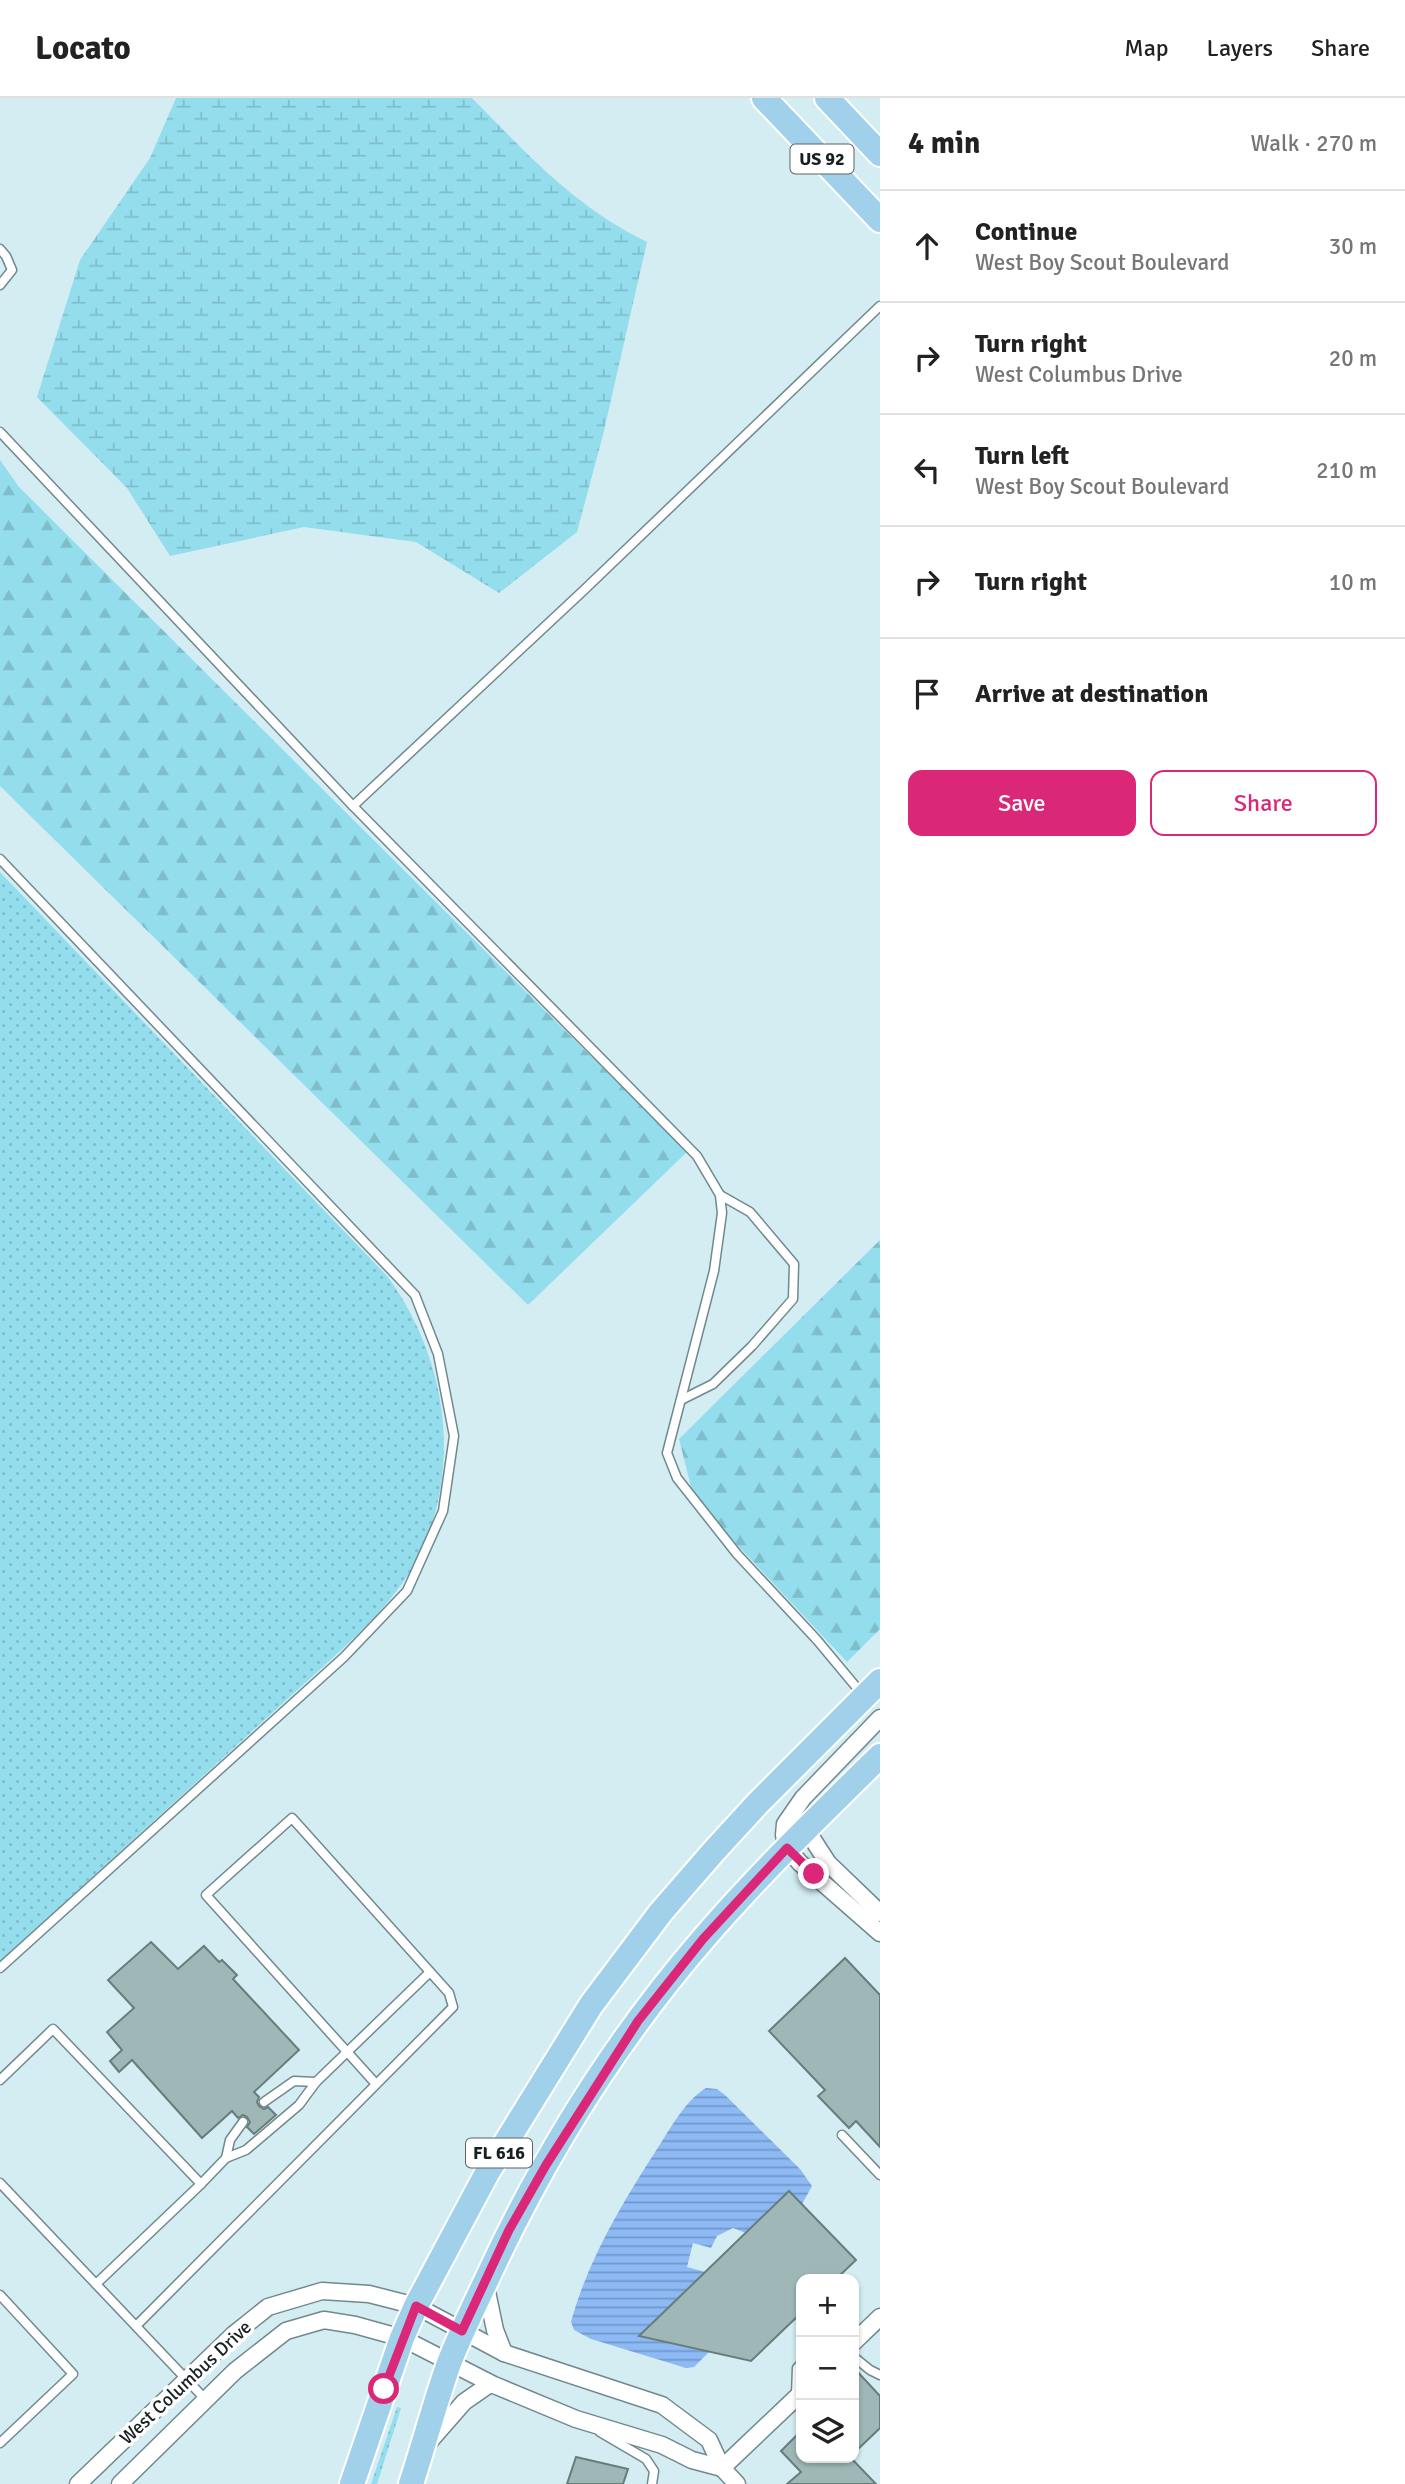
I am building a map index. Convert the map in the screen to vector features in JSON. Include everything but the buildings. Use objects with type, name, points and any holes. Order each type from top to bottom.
[{"type":"main road","name":"US 92","points":[[764,98],[880,220]]},
{"type":"main road","name":"US 92","points":[[827,98],[880,154]]},
{"type":"main road","name":"FL 616","points":[[352,2484],[402,2338],[416,2306],[487,2173],[530,2100],[592,2005],[661,1912],[758,1803],[872,1689]]},
{"type":"main road","name":"FL 616","points":[[411,2484],[449,2363],[509,2230],[546,2165],[638,2021],[703,1939],[787,1848],[880,1756]]},
{"type":"street","points":[[880,1718],[791,1813],[785,1824],[787,1848],[880,1933]]},
{"type":"street","points":[[806,1829],[828,1863],[880,1913]]},
{"type":"street","points":[[485,2282],[495,2330],[504,2353]]},
{"type":"street","name":"West Columbus Drive","points":[[78,2484],[233,2335],[268,2307],[322,2291],[369,2294],[416,2306],[504,2353],[662,2405],[709,2440],[722,2468],[737,2484]]},
{"type":"street","points":[[857,2337],[880,2317]]},
{"type":"street","name":"West Columbus Drive","points":[[120,2484],[235,2371],[286,2331],[324,2320],[402,2338],[490,2384],[576,2419],[662,2445],[692,2460],[722,2468]]},
{"type":"street","points":[[421,2452],[464,2402],[490,2384]]},
{"type":"street","points":[[722,2468],[796,2398]]},
{"type":"lane","points":[[0,249],[12,270],[0,285]]},
{"type":"lane","points":[[353,806],[594,581],[880,306]]},
{"type":"lane","points":[[0,432],[353,806],[697,1156],[720,1195],[722,1213],[714,1270],[667,1453],[677,1478],[737,1554],[817,1640],[872,1689]]},
{"type":"lane","points":[[0,859],[415,1295],[438,1354],[454,1437],[443,1511],[407,1591],[344,1657],[0,1969]]},
{"type":"lane","points":[[681,1400],[713,1384],[752,1346],[793,1299],[794,1264],[750,1212],[720,1195]]},
{"type":"lane","points":[[136,2326],[453,2007],[449,1993],[292,1818],[206,1895],[376,2084]]},
{"type":"lane","points":[[96,2284],[226,2158],[246,2150],[299,2105],[316,2082],[430,1972]]},
{"type":"lane","points":[[0,2080],[53,2029],[201,2184]]},
{"type":"lane","points":[[264,2102],[294,2081],[316,2082]]},
{"type":"lane","points":[[226,2158],[230,2140],[243,2122]]},
{"type":"lane","points":[[842,2135],[880,2175]]},
{"type":"lane","points":[[0,2183],[206,2400]]},
{"type":"lane","points":[[0,2295],[73,2374],[0,2442]]},
{"type":"lane","points":[[859,2361],[880,2375]]},
{"type":"lane","points":[[576,2419],[646,2459],[654,2471],[652,2484]]},
{"type":"green space","points":[[176,98],[472,98],[574,196],[597,213],[647,242],[603,435],[577,532],[499,593],[416,542],[304,527],[170,556],[127,488],[37,397],[80,260],[150,158]]},
{"type":"green space","points":[[0,460],[19,487],[687,1152],[528,1305],[0,786]]},
{"type":"green space","points":[[0,872],[387,1276],[409,1310],[425,1346],[437,1385],[443,1424],[443,1464],[437,1504],[425,1542],[406,1578],[383,1608],[338,1653],[0,1961]]},
{"type":"green space","points":[[880,1240],[880,1629],[847,1662],[694,1499],[679,1439]]},
{"type":"green space","points":[[397,2407],[401,2408],[377,2484],[371,2484]]},
{"type":"shaded area","points":[[706,2088],[717,2089],[725,2095],[800,2169],[812,2186],[802,2204],[640,2336],[709,2352],[694,2367],[686,2368],[591,2339],[574,2330],[571,2322],[587,2276],[620,2209],[680,2114],[698,2093]]},
{"type":"pier","points":[[733,2228],[746,2233],[705,2272],[687,2267],[693,2243],[711,2248],[717,2236]]},
{"type":"route","points":[[384,2389],[416,2306],[462,2331],[509,2230],[546,2165],[638,2021],[703,1939],[787,1848],[814,1874]]}]
